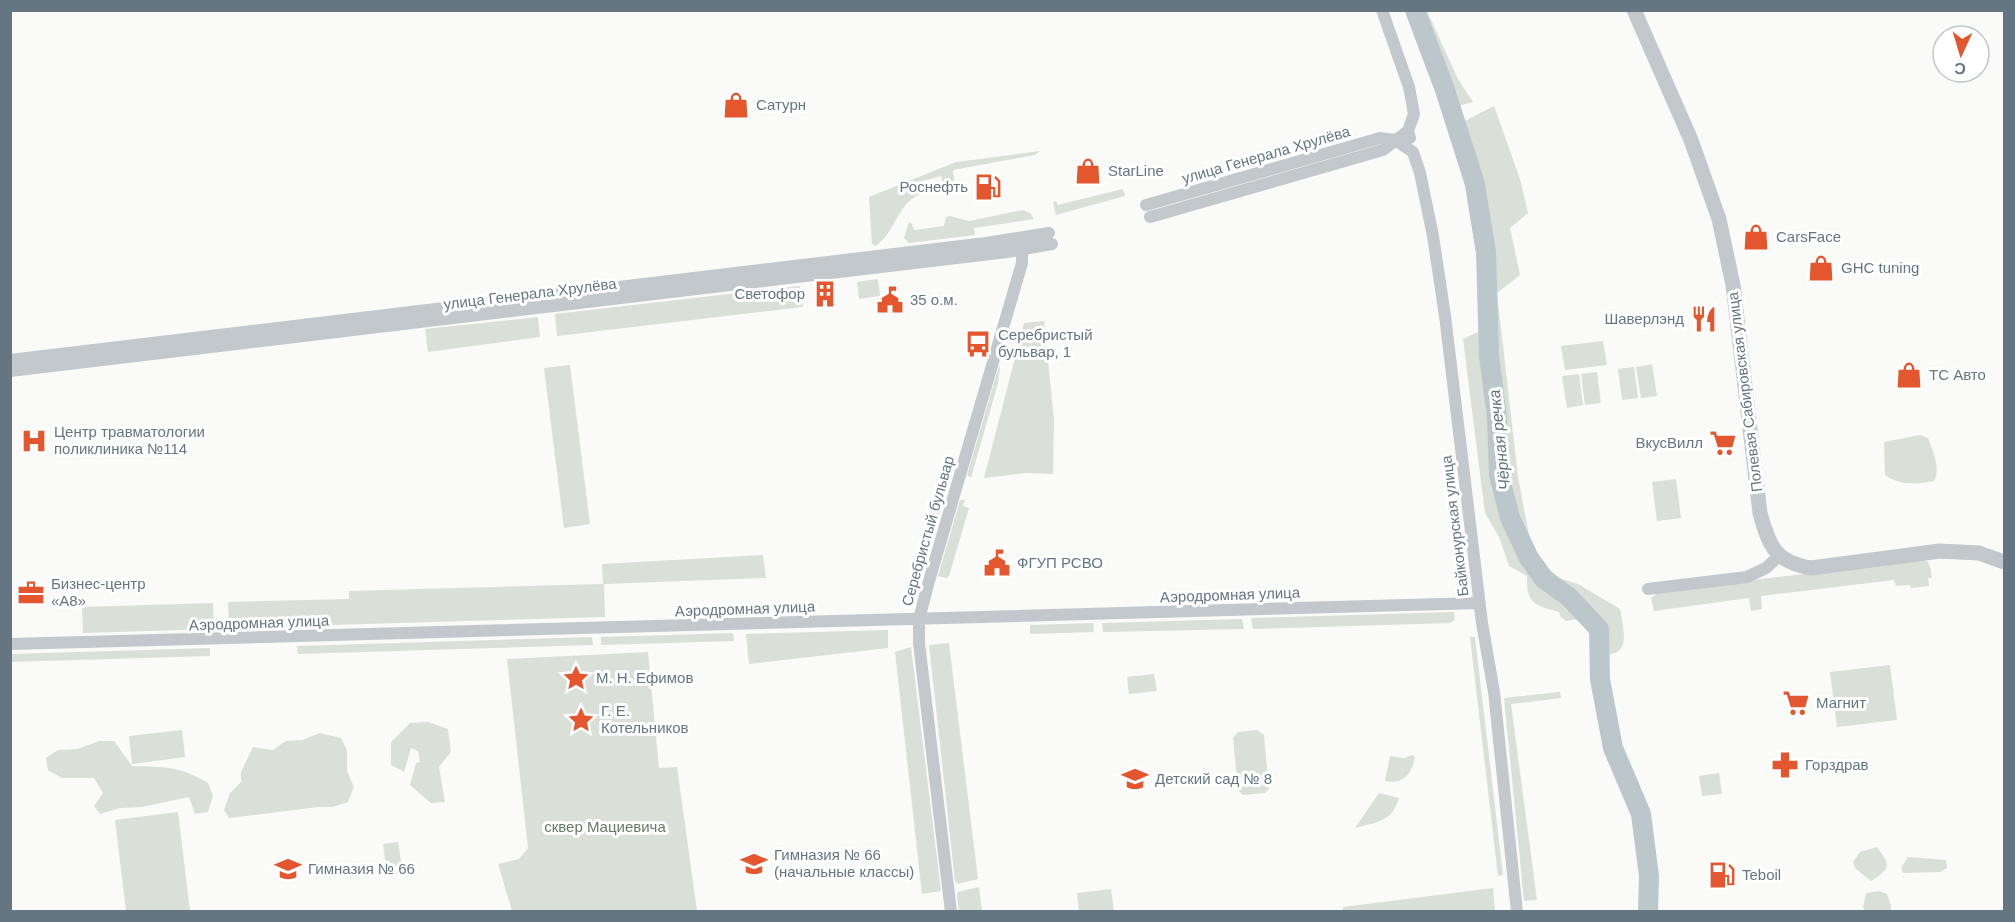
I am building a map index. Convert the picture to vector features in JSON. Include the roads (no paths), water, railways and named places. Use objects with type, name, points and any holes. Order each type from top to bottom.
[{"type":"street","points":[[1382,10],[1409,87],[1414,114],[1408,130]]},
{"type":"street","name":"Полевая Сабировская улица","points":[[1634,10],[1690,140],[1719,219],[1733,285],[1760,513],[1764,530],[1779,556]]},
{"type":"street","name":"Байконурская улица","points":[[1408,130],[1404,145],[1420,173],[1435,248],[1480,603],[1494,692],[1517,912]]},
{"type":"street","name":"улица Генерала Хрулёва","points":[[1148,211],[1404,145],[1408,130]]},
{"type":"street","name":"улица Генерала Хрулёва","points":[[10,371],[1023,244],[1051,238]]},
{"type":"street","name":"улица Генерала Хрулёва","points":[[10,360],[1023,244]]},
{"type":"street","name":"Серебристый бульвар","points":[[951,912],[919,643],[919,620],[1022,263],[1023,244]]},
{"type":"street","points":[[1648,589],[1747,577],[1766,568],[1779,556],[1794,565],[1811,568],[1940,551],[1979,553],[2004,562]]},
{"type":"street","name":"Аэродромная улица","points":[[10,644],[1480,603]]},
{"type":"waterway","name":"Чёрная речка","points":[[1415,10],[1445,90],[1475,184],[1486,252],[1489,356],[1497,417],[1499,475],[1510,518],[1529,558],[1544,579],[1569,597],[1599,629],[1600,679],[1613,748],[1641,814],[1649,876],[1648,912]]},
{"type":"place","name":"Сатурн","points":[[736,105]]},
{"type":"place","name":"StarLine","points":[[1088,171]]},
{"type":"place","name":"Роснефть","points":[[988,187]]},
{"type":"place","name":"CarsFace","points":[[1756,237]]},
{"type":"place","name":"GHC tuning","points":[[1821,268]]},
{"type":"place","name":"Светофор","points":[[825,294]]},
{"type":"place","name":"35 о.м.","points":[[890,300]]},
{"type":"place","name":"Шаверлэнд","points":[[1704,319]]},
{"type":"place","name":"Серебристый бульвар, 1","points":[[978,344]]},
{"type":"place","name":"ТС Авто","points":[[1909,375]]},
{"type":"place","name":"Центр травматологии поликлиника №114","points":[[34,441]]},
{"type":"place","name":"ВкусВилл","points":[[1723,443]]},
{"type":"place","name":"ФГУП РСВО","points":[[997,563]]},
{"type":"place","name":"Бизнес-центр «А8»","points":[[31,593]]},
{"type":"place","name":"М. Н. Ефимов","points":[[576,678]]},
{"type":"place","name":"Магнит","points":[[1796,703]]},
{"type":"place","name":"Г. Е. Котельников","points":[[581,720]]},
{"type":"place","name":"Горздрав","points":[[1785,765]]},
{"type":"place","name":"Детский сад № 8","points":[[1135,779]]},
{"type":"place","name":"Гимназия № 66 (начальные классы)","points":[[754,864]]},
{"type":"place","name":"Гимназия № 66","points":[[288,869]]},
{"type":"place","name":"Teboil","points":[[1722,875]]},
{"type":"park label","name":"сквер Мациевича","points":[[605,827]]}]
